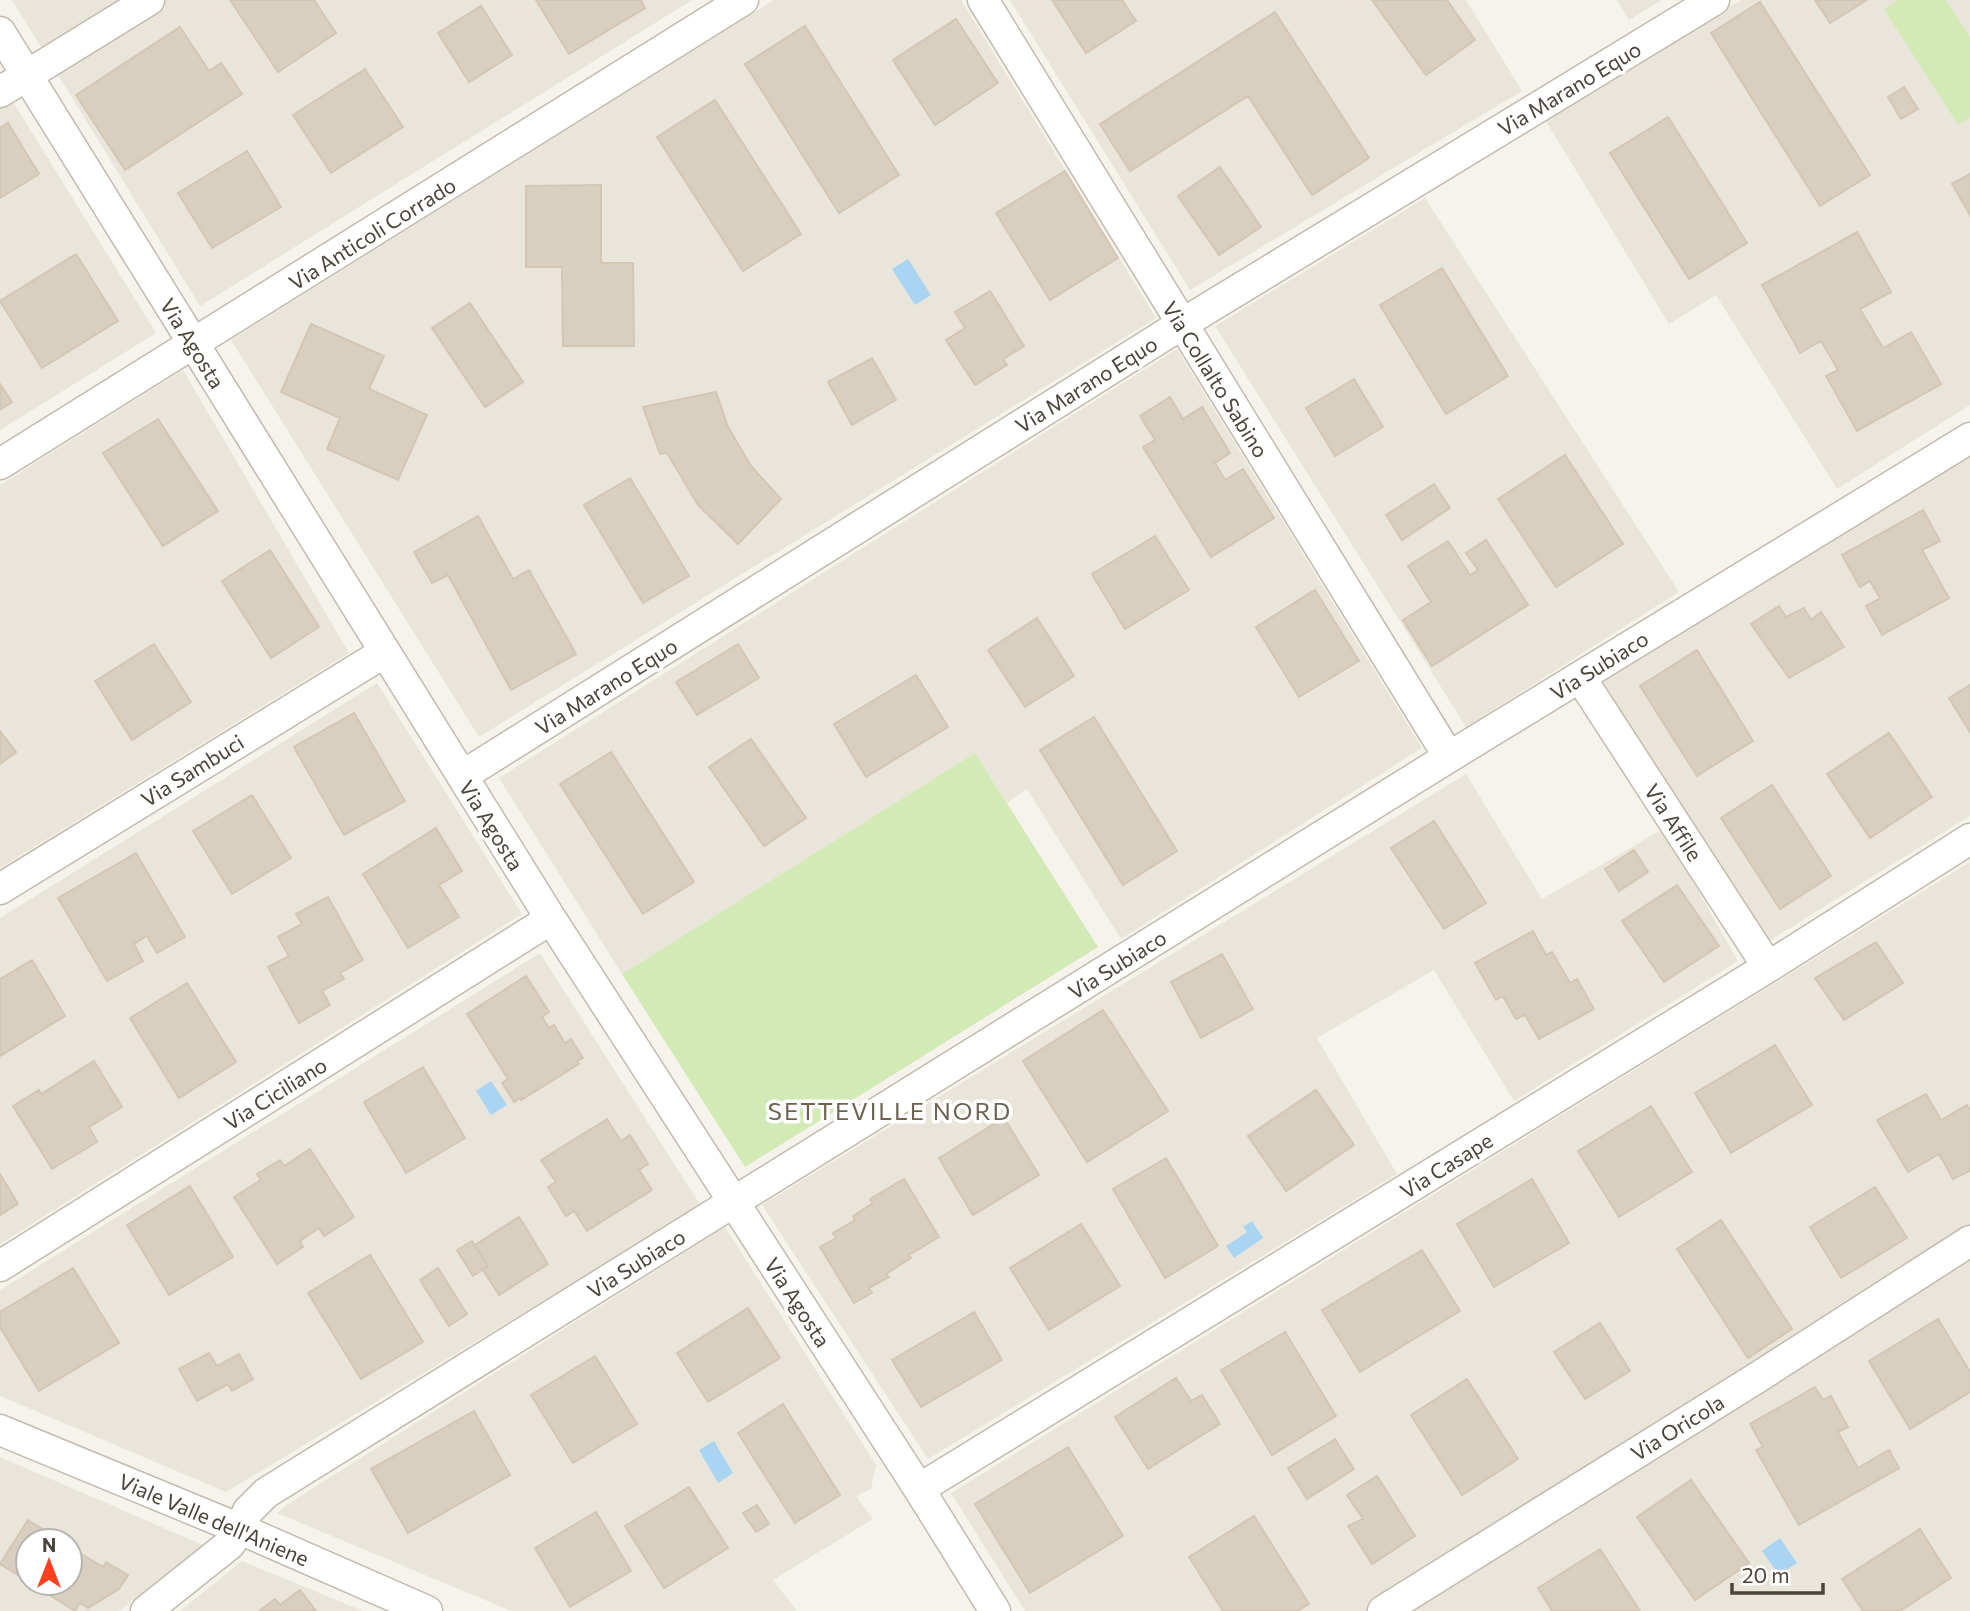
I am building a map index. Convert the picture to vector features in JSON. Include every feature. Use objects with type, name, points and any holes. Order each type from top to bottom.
[{"type":"street","points":[[0,92],[149,0]]},
{"type":"street","name":"Via Anticoli Corrado","points":[[0,464],[743,0]]},
{"type":"street","name":"Via Collalto Sabino","points":[[983,0],[1449,757]]},
{"type":"street","name":"Via Marano Equo","points":[[462,776],[1182,324],[1714,0]]},
{"type":"street","name":"Via Agosta","points":[[0,32],[551,919],[995,1611]]},
{"type":"street","name":"Via Subiaco","points":[[146,1611],[230,1544],[248,1511],[266,1493],[1449,757],[1970,438]]},
{"type":"street","name":"Via Sambuci","points":[[0,889],[385,652]]},
{"type":"street","name":"Via Affile","points":[[1580,677],[1768,967]]},
{"type":"street","name":"Via Casape","points":[[919,1489],[1768,967],[1970,839]]},
{"type":"street","name":"Via Ciciliano","points":[[0,1266],[551,919]]},
{"type":"street","name":"Via Oricola","points":[[1383,1611],[1970,1241]]},
{"type":"street","name":"Viale Valle dell'Aniene","points":[[0,1430],[240,1529],[427,1611]]},
{"type":"shaded area","points":[[12,0],[692,0],[200,306]]},
{"type":"shaded area","points":[[774,0],[961,0],[1156,318],[479,737],[231,340]]},
{"type":"shaded area","points":[[1010,0],[1466,0],[1522,91],[1190,290]]},
{"type":"shaded area","points":[[1617,0],[1662,0],[1629,20]]},
{"type":"shaded area","points":[[1741,0],[1970,0],[1970,405],[1837,489],[1716,295],[1669,324],[1546,121]]},
{"type":"shaded area","points":[[0,81],[156,333],[0,430]]},
{"type":"shaded area","points":[[1425,198],[1679,592],[1466,727],[1215,326]]},
{"type":"shaded area","points":[[1177,349],[1422,748],[1121,939],[1027,789],[1007,803],[975,753],[622,974],[499,778]]},
{"type":"shaded area","points":[[183,370],[349,653],[0,868],[0,485]]},
{"type":"shaded area","points":[[1970,454],[1970,816],[1766,943],[1603,682]]},
{"type":"shaded area","points":[[377,683],[522,914],[0,1244],[0,918]]},
{"type":"shaded area","points":[[1466,774],[1542,899],[1663,829],[1738,961],[1514,1101],[1434,970],[1317,1038],[1397,1174],[928,1459],[762,1205]]},
{"type":"shaded area","points":[[1970,862],[1970,1611],[1025,1611],[951,1493]]},
{"type":"shaded area","points":[[540,953],[701,1206],[226,1492],[0,1396],[0,1290]]},
{"type":"shaded area","points":[[725,1227],[876,1465],[871,1489],[856,1496],[873,1519],[773,1580],[797,1611],[511,1611],[277,1513],[288,1504]]},
{"type":"shaded area","points":[[0,1457],[203,1545],[119,1611],[0,1611]]},
{"type":"shaded area","points":[[242,1561],[363,1611],[180,1611]]},
{"type":"green space","points":[[1898,0],[1946,0],[1970,37],[1970,117],[1958,125],[1884,9]]},
{"type":"green space","points":[[975,753],[1098,947],[745,1167],[622,974]]},
{"type":"water","points":[[908,259],[931,295],[915,305],[892,269]]},
{"type":"water","points":[[491,1081],[507,1105],[491,1115],[476,1091]]},
{"type":"water","points":[[1252,1221],[1263,1238],[1234,1258],[1226,1246],[1247,1232],[1243,1227]]},
{"type":"water","points":[[714,1441],[733,1473],[718,1483],[699,1450]]},
{"type":"water","points":[[1780,1538],[1797,1563],[1779,1575],[1762,1551]]},
{"type":"building","points":[[230,0],[314,0],[336,33],[278,72]]},
{"type":"building","points":[[536,0],[641,0],[645,8],[569,54]]},
{"type":"building","points":[[1052,0],[1122,0],[1136,21],[1086,53]]},
{"type":"building","points":[[1372,0],[1447,0],[1475,40],[1426,75]]},
{"type":"building","points":[[1815,0],[1867,0],[1830,23]]},
{"type":"building","points":[[1760,2],[1870,175],[1820,206],[1711,33]]},
{"type":"building","points":[[481,6],[512,55],[469,82],[438,33]]},
{"type":"building","points":[[1275,12],[1369,158],[1312,195],[1248,96],[1130,171],[1100,124]]},
{"type":"building","points":[[956,19],[998,83],[935,125],[893,60]]},
{"type":"building","points":[[805,26],[899,175],[839,213],[745,64]]},
{"type":"building","points":[[180,27],[209,71],[221,63],[242,94],[125,170],[76,95]]},
{"type":"building","points":[[365,69],[403,127],[331,173],[293,115]]},
{"type":"building","points":[[1904,87],[1918,109],[1901,119],[1888,97]]},
{"type":"building","points":[[715,100],[801,234],[743,271],[657,137]]},
{"type":"building","points":[[1668,117],[1747,243],[1689,279],[1610,153]]},
{"type":"building","points":[[8,123],[39,174],[0,198],[0,128]]},
{"type":"building","points":[[247,151],[281,207],[212,248],[178,193]]},
{"type":"building","points":[[1220,167],[1261,227],[1219,255],[1178,196]]},
{"type":"building","points":[[1065,171],[1118,258],[1050,300],[996,213]]},
{"type":"building","points":[[1970,174],[1970,215],[1952,184]]},
{"type":"building","points":[[601,185],[601,263],[633,263],[634,346],[563,346],[562,267],[526,267],[526,186]]},
{"type":"building","points":[[1857,232],[1891,292],[1860,309],[1883,348],[1911,332],[1941,384],[1857,431],[1826,376],[1838,370],[1821,341],[1800,353],[1762,285]]},
{"type":"building","points":[[76,254],[118,321],[42,368],[0,301]]},
{"type":"building","points":[[1442,268],[1508,376],[1446,414],[1380,305]]},
{"type":"building","points":[[990,291],[1024,346],[1003,359],[1007,365],[975,385],[946,340],[965,328],[955,312]]},
{"type":"building","points":[[470,303],[523,382],[485,407],[432,328]]},
{"type":"building","points":[[311,324],[384,356],[369,389],[427,415],[398,480],[327,449],[340,418],[281,392]]},
{"type":"building","points":[[872,358],[896,400],[852,425],[828,382]]},
{"type":"building","points":[[1354,379],[1383,427],[1335,456],[1306,408]]},
{"type":"building","points":[[0,384],[12,402],[0,410]]},
{"type":"building","points":[[716,392],[728,427],[751,466],[781,499],[738,544],[698,505],[667,453],[660,454],[643,407]]},
{"type":"building","points":[[1170,397],[1183,419],[1202,407],[1230,453],[1215,463],[1225,480],[1243,469],[1274,518],[1211,557],[1143,447],[1155,440],[1140,416]]},
{"type":"building","points":[[158,419],[218,511],[163,546],[103,453]]},
{"type":"building","points":[[1565,455],[1623,544],[1556,587],[1498,499]]},
{"type":"building","points":[[630,478],[689,576],[643,603],[584,505]]},
{"type":"building","points":[[1434,484],[1450,508],[1402,540],[1386,515]]},
{"type":"building","points":[[1923,510],[1940,541],[1922,550],[1949,598],[1882,635],[1866,606],[1880,598],[1870,581],[1860,587],[1842,555]]},
{"type":"building","points":[[478,516],[513,579],[529,570],[576,654],[511,690],[448,575],[432,583],[414,552]]},
{"type":"building","points":[[1155,536],[1189,590],[1125,629],[1092,574]]},
{"type":"building","points":[[1486,540],[1528,605],[1432,666],[1403,620],[1431,602],[1408,566],[1448,541],[1470,575],[1478,570],[1466,553]]},
{"type":"building","points":[[270,550],[319,627],[271,658],[222,581]]},
{"type":"building","points":[[1315,590],[1359,661],[1299,697],[1256,627]]},
{"type":"building","points":[[1779,606],[1786,617],[1804,608],[1811,620],[1821,612],[1844,647],[1789,678],[1751,624]]},
{"type":"building","points":[[1037,618],[1074,676],[1025,707],[988,650]]},
{"type":"building","points":[[154,644],[191,702],[132,740],[95,681]]},
{"type":"building","points":[[738,644],[759,678],[697,715],[676,682]]},
{"type":"building","points":[[1697,650],[1753,741],[1697,776],[1640,686]]},
{"type":"building","points":[[916,675],[948,727],[866,777],[834,724]]},
{"type":"building","points":[[1970,685],[1970,732],[1949,698]]},
{"type":"building","points":[[354,713],[405,801],[344,835],[294,747]]},
{"type":"building","points":[[1094,717],[1177,851],[1123,885],[1040,750]]},
{"type":"building","points":[[0,731],[16,752],[0,764]]},
{"type":"building","points":[[1889,733],[1932,797],[1870,838],[1827,774]]},
{"type":"building","points":[[751,739],[806,818],[764,846],[709,767]]},
{"type":"building","points":[[611,752],[694,882],[643,914],[560,784]]},
{"type":"building","points":[[1772,785],[1831,876],[1780,909],[1721,818]]},
{"type":"building","points":[[252,795],[291,858],[232,894],[193,831]]},
{"type":"building","points":[[1434,821],[1486,903],[1444,929],[1391,848]]},
{"type":"building","points":[[436,828],[462,871],[439,885],[459,917],[408,948],[363,874]]},
{"type":"building","points":[[1634,850],[1648,872],[1619,891],[1605,869]]},
{"type":"building","points":[[136,853],[185,937],[157,953],[147,936],[134,944],[143,961],[107,981],[58,898]]},
{"type":"building","points":[[1677,885],[1719,946],[1664,982],[1622,921]]},
{"type":"building","points":[[328,897],[363,960],[340,973],[344,979],[322,991],[330,1005],[299,1023],[268,967],[289,956],[278,937],[302,924],[296,914]]},
{"type":"building","points":[[1533,931],[1546,955],[1552,952],[1570,983],[1577,979],[1594,1009],[1539,1039],[1525,1015],[1516,1019],[1503,996],[1496,1000],[1475,963]]},
{"type":"building","points":[[1876,942],[1903,983],[1844,1020],[1815,978]]},
{"type":"building","points":[[1222,954],[1253,1009],[1201,1038],[1171,982]]},
{"type":"building","points":[[32,960],[65,1016],[0,1056],[0,979]]},
{"type":"building","points":[[526,976],[549,1012],[542,1017],[549,1028],[554,1025],[565,1043],[571,1039],[583,1058],[577,1061],[579,1064],[514,1102],[502,1083],[508,1079],[467,1014]]},
{"type":"building","points":[[187,983],[236,1062],[179,1098],[130,1018]]},
{"type":"building","points":[[1103,1010],[1168,1111],[1087,1162],[1023,1061]]},
{"type":"building","points":[[1775,1045],[1812,1105],[1731,1153],[1695,1093]]},
{"type":"building","points":[[94,1061],[122,1107],[89,1127],[97,1142],[52,1169],[13,1106],[39,1090],[41,1094]]},
{"type":"building","points":[[423,1067],[465,1138],[406,1173],[364,1102]]},
{"type":"building","points":[[1316,1090],[1354,1145],[1286,1191],[1248,1136]]},
{"type":"building","points":[[1926,1094],[1941,1120],[1967,1105],[1970,1110],[1970,1171],[1953,1179],[1939,1154],[1908,1172],[1877,1120]]},
{"type":"building","points":[[1651,1106],[1692,1172],[1619,1217],[1578,1151]]},
{"type":"building","points":[[1004,1118],[1039,1175],[973,1215],[939,1158]]},
{"type":"building","points":[[607,1119],[621,1141],[630,1135],[648,1164],[639,1170],[652,1190],[587,1231],[574,1211],[566,1216],[548,1187],[556,1182],[541,1160]]},
{"type":"building","points":[[310,1149],[354,1217],[324,1236],[319,1228],[300,1241],[303,1247],[277,1264],[234,1197],[261,1180],[257,1174],[280,1160],[284,1166]]},
{"type":"building","points":[[1166,1158],[1218,1246],[1165,1278],[1113,1189]]},
{"type":"building","points":[[0,1174],[18,1204],[0,1215]]},
{"type":"building","points":[[904,1179],[939,1237],[909,1255],[911,1258],[886,1274],[889,1277],[869,1288],[872,1293],[854,1303],[820,1247],[836,1238],[833,1233],[855,1220],[853,1216],[873,1203],[870,1199]]},
{"type":"building","points":[[1532,1179],[1569,1243],[1494,1287],[1457,1224]]},
{"type":"building","points":[[190,1186],[233,1257],[169,1295],[127,1225]]},
{"type":"building","points":[[1875,1187],[1907,1238],[1841,1278],[1810,1227]]},
{"type":"building","points":[[519,1217],[548,1264],[499,1295],[483,1270],[488,1266],[475,1245]]},
{"type":"building","points":[[1721,1220],[1792,1329],[1748,1358],[1677,1249]]},
{"type":"building","points":[[1081,1224],[1120,1286],[1049,1330],[1010,1268]]},
{"type":"building","points":[[472,1241],[488,1266],[473,1276],[457,1250]]},
{"type":"building","points":[[1422,1250],[1460,1311],[1360,1372],[1322,1310]]},
{"type":"building","points":[[370,1255],[423,1342],[361,1379],[308,1293]]},
{"type":"building","points":[[73,1268],[119,1343],[39,1391],[0,1327],[0,1312]]},
{"type":"building","points":[[438,1268],[467,1314],[449,1326],[420,1280]]},
{"type":"building","points":[[748,1308],[780,1358],[708,1402],[677,1353]]},
{"type":"building","points":[[974,1312],[1002,1360],[921,1407],[892,1360]]},
{"type":"building","points":[[1938,1319],[1970,1372],[1970,1392],[1910,1429],[1869,1361]]},
{"type":"building","points":[[1600,1323],[1630,1371],[1585,1399],[1554,1352]]},
{"type":"building","points":[[1285,1332],[1336,1416],[1272,1455],[1221,1370]]},
{"type":"building","points":[[209,1353],[217,1366],[239,1354],[253,1379],[232,1391],[228,1384],[197,1401],[179,1369]]},
{"type":"building","points":[[595,1356],[637,1424],[573,1463],[531,1395]]},
{"type":"building","points":[[1176,1378],[1191,1401],[1202,1395],[1220,1424],[1148,1469],[1115,1417]]},
{"type":"building","points":[[1467,1379],[1518,1459],[1462,1495],[1411,1415]]},
{"type":"building","points":[[1815,1387],[1823,1400],[1831,1396],[1848,1427],[1838,1432],[1858,1468],[1889,1450],[1899,1468],[1799,1525],[1756,1450],[1763,1447],[1750,1424]]},
{"type":"building","points":[[783,1404],[840,1495],[795,1523],[738,1433]]},
{"type":"building","points":[[474,1411],[510,1475],[408,1533],[371,1469]]},
{"type":"building","points":[[1335,1439],[1354,1469],[1307,1499],[1288,1468]]},
{"type":"building","points":[[1068,1447],[1123,1536],[1030,1593],[975,1504]]},
{"type":"building","points":[[1377,1476],[1415,1536],[1372,1564],[1348,1526],[1363,1519],[1347,1495]]},
{"type":"building","points":[[1691,1480],[1749,1563],[1695,1600],[1637,1517]]},
{"type":"building","points":[[689,1487],[728,1548],[664,1588],[625,1526]]},
{"type":"building","points":[[757,1505],[769,1524],[756,1532],[743,1513]]},
{"type":"building","points":[[596,1512],[631,1571],[570,1607],[535,1548]]},
{"type":"building","points":[[1254,1516],[1309,1604],[1297,1611],[1223,1611],[1189,1557]]},
{"type":"building","points":[[28,1520],[39,1527],[24,1527]]},
{"type":"building","points":[[1920,1529],[1951,1578],[1900,1611],[1863,1611],[1842,1579]]},
{"type":"building","points":[[14,1542],[14,1572],[0,1564]]},
{"type":"building","points":[[1600,1549],[1640,1611],[1552,1611],[1538,1588]]},
{"type":"building","points":[[84,1555],[103,1567],[106,1562],[128,1575],[119,1589],[88,1608],[80,1603],[75,1611],[53,1597],[84,1597]]},
{"type":"building","points":[[300,1590],[316,1611],[259,1611],[275,1599],[280,1605]]},
{"type":"district","name":"SETTEVILLE NORD","points":[[890,1110]]}]
